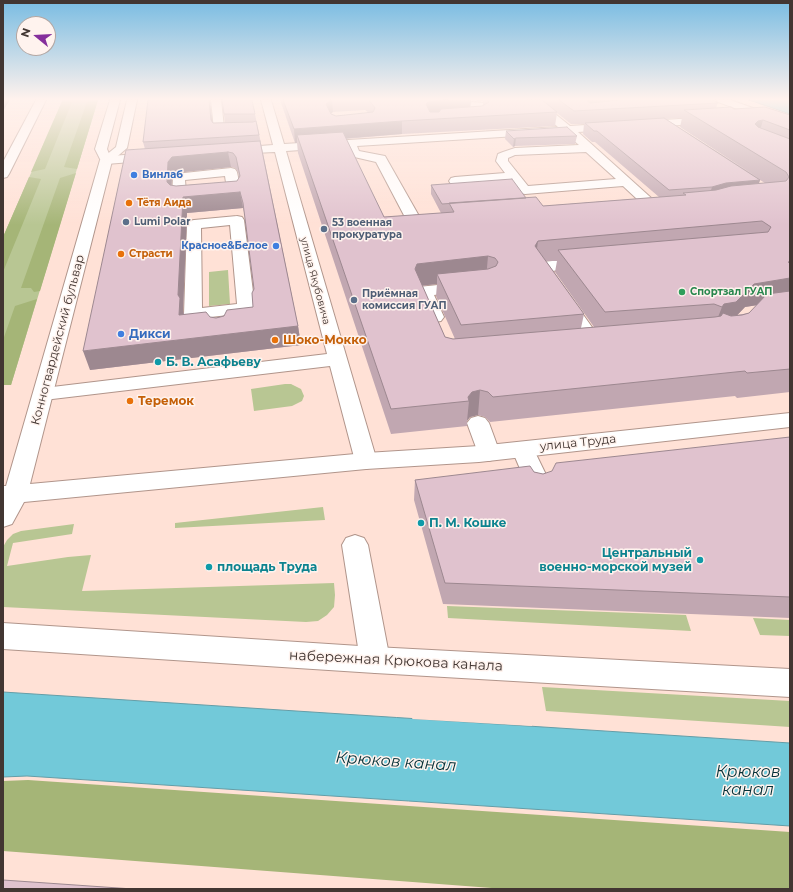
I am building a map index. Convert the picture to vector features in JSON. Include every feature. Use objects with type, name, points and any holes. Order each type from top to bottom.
[{"type":"street","points":[[4,169],[19,142]]},
{"type":"street","name":"Конногвардейский бульвар","points":[[3,518],[44,394],[106,160],[101,149],[103,142]]},
{"type":"street","points":[[106,160],[121,148],[122,142]]},
{"type":"street","name":"улица Якубовича","points":[[277,142],[281,178],[337,359],[366,461]]},
{"type":"street","points":[[225,152],[375,142]]},
{"type":"street","points":[[582,142],[656,209],[679,207]]},
{"type":"street","points":[[350,144],[354,154],[381,160],[414,221],[453,218]]},
{"type":"street","points":[[589,148],[507,154],[502,157],[502,162],[525,190],[627,182]]},
{"type":"street","points":[[106,160],[163,156]]},
{"type":"street","points":[[231,172],[235,197],[246,308],[193,314],[194,209],[179,197],[179,177],[231,172]]},
{"type":"street","points":[[455,181],[514,176]]},
{"type":"street","points":[[194,209],[235,197]]},
{"type":"street","points":[[194,209],[235,197]]},
{"type":"street","points":[[594,343],[541,267],[604,262]]},
{"type":"street","points":[[442,334],[424,291],[486,285]]},
{"type":"street","points":[[219,311],[220,330]]},
{"type":"street","points":[[574,345],[624,341]]},
{"type":"street","points":[[44,394],[222,364],[337,359]]},
{"type":"street","name":"улица Труда","points":[[366,461],[523,450],[790,420]]},
{"type":"street","points":[[478,423],[489,453]]},
{"type":"street","points":[[523,450],[539,485]]},
{"type":"street","points":[[10,495],[366,461]]},
{"type":"street","points":[[355,545],[375,660]]},
{"type":"street","name":"набережная Крюкова канала","points":[[3,636],[375,660],[790,683]]},
{"type":"green space","points":[[44,142],[56,142],[45,169],[31,172]]},
{"type":"green space","points":[[45,142],[85,142],[11,385],[3,385],[3,237]]},
{"type":"green space","points":[[73,142],[85,142],[77,169],[64,167]]},
{"type":"green space","points":[[76,173],[40,291],[34,292],[31,288],[21,288],[60,178]]},
{"type":"green space","points":[[29,177],[41,179],[3,272],[3,237]]},
{"type":"green space","points":[[228,270],[230,304],[209,306],[209,272]]},
{"type":"green space","points":[[37,299],[11,385],[3,385],[3,340],[15,306]]},
{"type":"green space","points":[[291,384],[301,389],[304,396],[302,401],[292,406],[254,411],[251,389]]},
{"type":"green space","points":[[323,507],[325,520],[175,528],[175,523]]},
{"type":"green space","points":[[74,524],[72,534],[13,543],[7,566],[91,555],[82,591],[334,583],[334,607],[327,615],[318,621],[306,622],[3,607],[3,547],[7,540],[13,534],[21,531]]},
{"type":"green space","points":[[447,606],[686,615],[691,631],[448,618]]},
{"type":"green space","points":[[753,618],[790,620],[790,636],[760,635]]},
{"type":"green space","points":[[542,687],[790,701],[790,727],[546,711]]},
{"type":"green space","points":[[28,780],[790,832],[790,889],[505,889],[3,851],[3,781]]},
{"type":"water","name":"Крюков канал","points":[[3,692],[790,743],[790,826],[27,776],[3,777]]},
{"type":"pier","points":[[413,717],[532,724],[532,726],[412,719]]},
{"type":"building","points":[[260,142],[298,326],[83,351],[126,150]],"holes":[[[228,152],[233,153],[236,157],[240,176],[237,181],[176,186],[170,185],[167,182],[168,162],[172,157]],[[240,192],[243,203],[254,289],[252,293],[253,307],[227,310],[224,316],[216,318],[210,317],[206,312],[179,315],[180,298],[178,295],[183,197]]]},
{"type":"building","points":[[299,142],[348,142],[384,217],[454,212],[449,203],[536,197],[543,206],[686,195],[683,193],[716,190],[731,186],[786,181],[789,177],[786,172],[736,142],[790,142],[790,262],[788,262],[790,263],[790,278],[754,284],[736,302],[724,304],[722,307],[714,304],[605,312],[558,250],[768,232],[771,227],[762,221],[538,241],[535,246],[584,314],[461,325],[437,274],[488,269],[496,266],[498,262],[495,258],[488,256],[417,264],[415,269],[445,337],[453,339],[715,317],[721,316],[723,313],[731,316],[742,315],[749,313],[767,294],[790,291],[790,369],[747,373],[745,371],[493,397],[488,392],[480,390],[472,392],[468,397],[469,401],[391,409]]},
{"type":"building","points":[[610,142],[701,142],[760,180],[726,183],[712,187],[669,190]]},
{"type":"building","points":[[512,179],[526,198],[442,204],[431,185]]},
{"type":"building","points":[[790,437],[790,597],[445,583],[415,480],[530,466],[534,472],[543,474],[552,471],[556,463]]},
{"type":"building","points":[[3,880],[133,889],[3,889]]},
{"type":"place","name":"Винлаб","points":[[134,175]]},
{"type":"place","name":"Тётя Аида","points":[[129,203]]},
{"type":"place","name":"Lumi Рolar","points":[[126,222]]},
{"type":"place","name":"53 военная прокуратура","points":[[324,229]]},
{"type":"place","name":"Красное&Белое","points":[[276,246]]},
{"type":"place","name":"Страсти","points":[[121,254]]},
{"type":"place","name":"Спортзал ГУАП","points":[[682,292]]},
{"type":"place","name":"Приёмная комиссия ГУАП","points":[[354,300]]},
{"type":"place","name":"Дикси","points":[[121,334]]},
{"type":"place","name":"Шоко-Мокко","points":[[275,340]]},
{"type":"place","name":"Б. В. Асафьеву","points":[[158,362]]},
{"type":"place","name":"Теремок","points":[[130,401]]},
{"type":"place","name":"П. М. Кошке","points":[[421,523]]},
{"type":"place","name":"Центральный военно-морской музей","points":[[700,560]]},
{"type":"place","name":"площадь Труда","points":[[209,567]]}]
